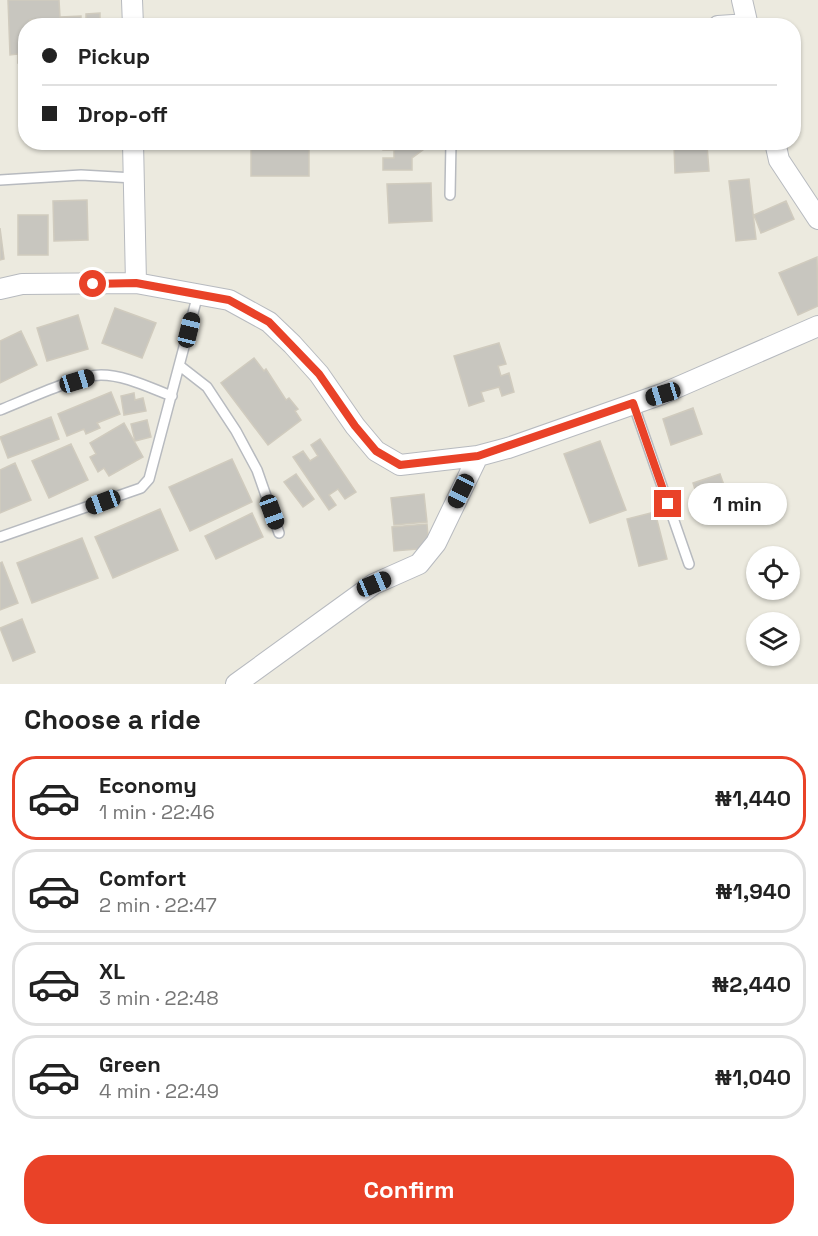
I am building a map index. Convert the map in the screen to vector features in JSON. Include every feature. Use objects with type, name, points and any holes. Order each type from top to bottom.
[{"type":"street","points":[[132,0],[133,18]]},
{"type":"street","points":[[742,0],[746,18]]},
{"type":"street","points":[[133,150],[136,283]]},
{"type":"street","points":[[777,150],[779,160],[818,219]]},
{"type":"street","points":[[0,289],[22,284],[136,283],[229,300],[269,322],[319,374],[355,426],[376,451],[400,465],[478,456],[663,394],[818,326]]},
{"type":"street","points":[[237,684],[374,584],[419,564],[436,543],[478,456]]},
{"type":"lane","points":[[450,195],[451,150]]},
{"type":"lane","points":[[0,180],[81,175],[134,178]]},
{"type":"lane","points":[[0,537],[141,488],[149,479],[198,294]]},
{"type":"lane","points":[[180,366],[207,387],[236,431],[256,470],[279,533]]},
{"type":"lane","points":[[0,410],[54,388],[99,375],[132,381],[172,396]]},
{"type":"lane","points":[[633,403],[689,564]]},
{"type":"building","points":[[8,0],[59,0],[60,17],[81,16],[81,18],[18,18],[18,54],[10,55]]},
{"type":"building","points":[[100,13],[100,18],[86,18],[86,14]]},
{"type":"building","points":[[251,150],[309,150],[309,176],[251,176]]},
{"type":"building","points":[[394,150],[423,150],[412,158],[412,170],[383,170],[383,158],[394,158]]},
{"type":"building","points":[[674,150],[707,150],[709,171],[675,173]]},
{"type":"building","points":[[749,179],[756,239],[736,241],[729,181]]},
{"type":"building","points":[[431,183],[432,221],[389,223],[387,184]]},
{"type":"building","points":[[87,200],[88,240],[54,241],[53,201]]},
{"type":"building","points":[[786,201],[794,219],[761,233],[754,215]]},
{"type":"building","points":[[18,215],[48,215],[48,255],[18,255]]},
{"type":"building","points":[[0,228],[4,259],[0,260]]},
{"type":"building","points":[[817,257],[818,306],[798,315],[779,273]]},
{"type":"building","points":[[115,308],[156,323],[142,358],[102,343]]},
{"type":"building","points":[[78,315],[88,349],[47,361],[37,328]]},
{"type":"building","points":[[21,331],[37,365],[0,383],[0,341]]},
{"type":"building","points":[[499,343],[506,364],[498,366],[501,376],[509,373],[514,392],[502,396],[499,387],[481,392],[484,401],[469,406],[454,356]]},
{"type":"building","points":[[254,358],[264,371],[266,369],[286,400],[289,398],[298,409],[295,411],[301,420],[268,445],[221,383]]},
{"type":"building","points":[[111,392],[120,414],[97,423],[100,428],[86,434],[84,429],[67,436],[58,414]]},
{"type":"building","points":[[134,393],[135,400],[143,398],[146,411],[124,415],[121,396]]},
{"type":"building","points":[[693,408],[702,434],[671,445],[663,419]]},
{"type":"building","points":[[51,417],[59,439],[8,458],[0,437]]},
{"type":"building","points":[[147,420],[151,437],[135,441],[131,424]]},
{"type":"building","points":[[124,423],[143,457],[109,476],[104,468],[98,472],[90,457],[96,454],[90,443]]},
{"type":"building","points":[[320,439],[356,492],[345,499],[338,489],[329,495],[336,505],[329,510],[293,457],[303,451],[310,461],[318,456],[311,445]]},
{"type":"building","points":[[600,441],[626,510],[590,523],[564,454]]},
{"type":"building","points":[[71,444],[88,480],[49,498],[32,461]]},
{"type":"building","points":[[232,459],[252,502],[190,531],[169,487]]},
{"type":"building","points":[[15,463],[31,500],[0,513],[0,470]]},
{"type":"building","points":[[296,474],[314,499],[303,507],[284,482]]},
{"type":"building","points":[[720,474],[729,499],[701,509],[693,483]]},
{"type":"building","points":[[424,494],[427,522],[394,525],[391,498]]},
{"type":"building","points":[[160,509],[178,550],[113,578],[95,537]]},
{"type":"building","points":[[655,512],[667,559],[639,566],[627,519]]},
{"type":"building","points":[[252,513],[263,537],[216,559],[205,536]]},
{"type":"building","points":[[427,524],[429,548],[394,551],[392,527]]},
{"type":"building","points":[[82,538],[98,578],[32,603],[17,563]]},
{"type":"building","points":[[2,562],[18,603],[0,610],[0,563]]},
{"type":"building","points":[[22,619],[35,652],[13,661],[0,628]]},
{"type":"route","points":[[93,284],[136,283],[229,300],[269,322],[319,374],[355,426],[376,451],[400,465],[478,456],[508,448],[633,403],[668,504]]}]
